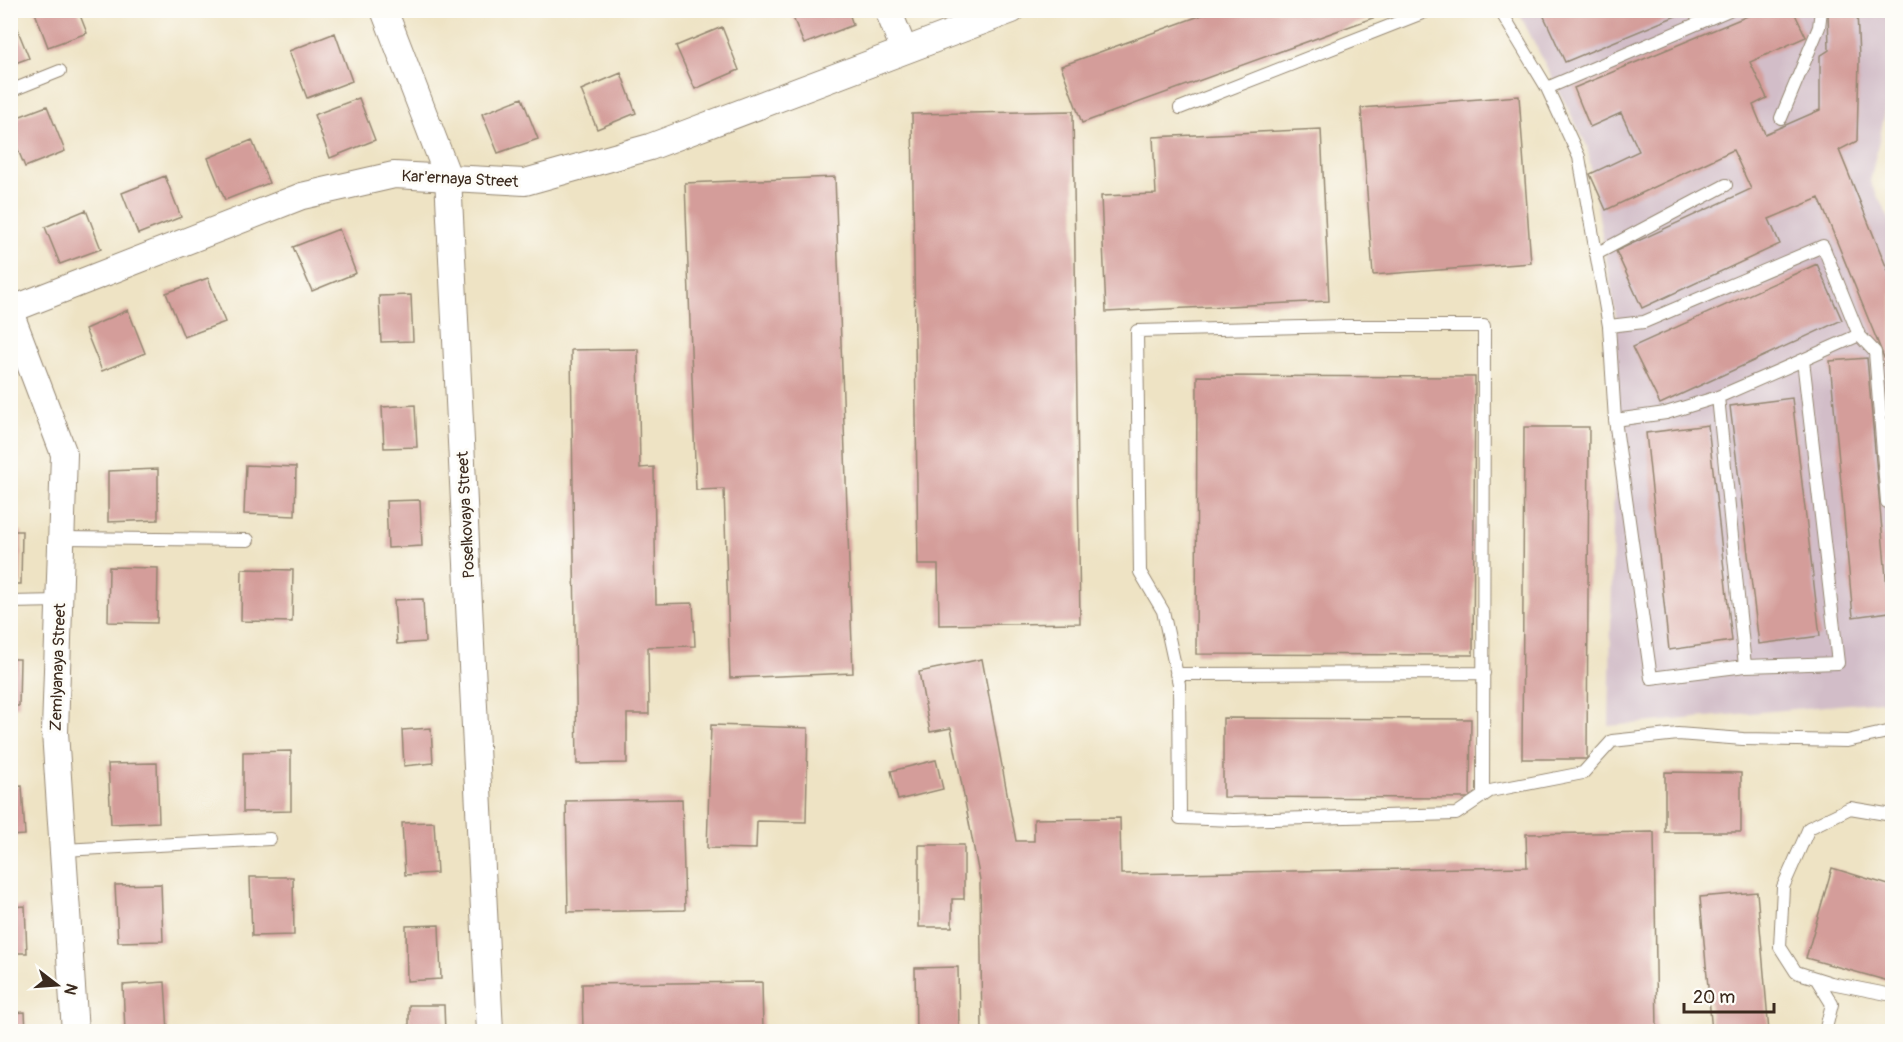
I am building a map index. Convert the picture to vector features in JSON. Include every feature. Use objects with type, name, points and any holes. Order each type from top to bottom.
[{"type":"street","name":"Poselkovaya Street","points":[[384,10],[448,177],[490,1032]]},
{"type":"street","points":[[888,10],[904,50]]},
{"type":"street","name":"Kar'ernaya Street","points":[[10,311],[302,196],[394,175],[525,182],[650,147],[1012,10]]},
{"type":"street","name":"Zemlyanaya Street","points":[[10,311],[64,454],[55,732],[75,1032]]},
{"type":"lane","points":[[1180,108],[1430,10]]},
{"type":"lane","points":[[1500,10],[1547,88],[1579,158],[1608,326],[1615,420],[1651,678],[1745,666],[1838,663],[1803,360]]},
{"type":"lane","points":[[1547,88],[1729,10]]},
{"type":"lane","points":[[1781,118],[1819,27],[1821,10]]},
{"type":"lane","points":[[10,91],[60,71]]},
{"type":"lane","points":[[1596,254],[1726,185]]},
{"type":"lane","points":[[1608,326],[1644,322],[1823,246],[1859,335],[1875,352],[1887,502]]},
{"type":"lane","points":[[1483,796],[1484,327],[1343,326],[1137,331],[1140,572],[1163,610],[1179,684],[1180,818],[1234,820],[1456,814],[1483,796],[1490,791],[1582,773],[1612,741],[1678,734],[1743,739],[1847,741],[1893,731]]},
{"type":"lane","points":[[1615,420],[1666,413],[1718,398],[1859,335]]},
{"type":"lane","points":[[1718,398],[1745,666]]},
{"type":"lane","points":[[62,538],[248,540]]},
{"type":"lane","points":[[10,602],[59,601]]},
{"type":"lane","points":[[1176,674],[1484,674]]},
{"type":"lane","points":[[1893,815],[1850,808],[1809,828],[1784,887],[1780,946],[1796,972],[1831,983],[1893,995]]},
{"type":"lane","points":[[63,850],[270,839]]},
{"type":"lane","points":[[1816,978],[1832,1004],[1825,1032]]},
{"type":"shaded area","points":[[1518,11],[1892,11],[1892,81],[1870,182],[1892,224],[1892,700],[1609,726],[1617,323],[1587,146]]},
{"type":"building","points":[[34,10],[78,10],[87,33],[48,47]]},
{"type":"building","points":[[790,10],[848,10],[853,25],[804,44]]},
{"type":"building","points":[[1216,10],[1392,11],[1082,123],[1061,66]]},
{"type":"building","points":[[1541,10],[1688,10],[1688,11],[1565,62]]},
{"type":"building","points":[[1762,10],[1793,10],[1806,37],[1750,62],[1767,98],[1753,105],[1765,134],[1820,110],[1820,56],[1829,50],[1828,10],[1857,10],[1859,59],[1857,141],[1839,150],[1892,281],[1892,377],[1819,198],[1769,219],[1780,244],[1642,308],[1616,251],[1751,189],[1733,150],[1606,210],[1590,174],[1639,151],[1621,113],[1590,127],[1574,88]]},
{"type":"building","points":[[10,11],[29,58],[10,65]]},
{"type":"building","points":[[722,27],[739,70],[695,89],[676,46]]},
{"type":"building","points":[[335,33],[352,81],[307,98],[289,51]]},
{"type":"building","points":[[621,73],[636,113],[597,129],[581,90]]},
{"type":"building","points":[[1519,96],[1531,263],[1373,275],[1361,108]]},
{"type":"building","points":[[359,98],[375,140],[330,158],[314,115]]},
{"type":"building","points":[[522,98],[538,139],[498,153],[482,114]]},
{"type":"building","points":[[47,106],[65,151],[25,167],[10,130],[10,120]]},
{"type":"building","points":[[1073,111],[1080,623],[939,625],[938,565],[918,565],[912,114]]},
{"type":"building","points":[[1321,129],[1329,301],[1106,312],[1101,196],[1156,194],[1153,137]]},
{"type":"building","points":[[252,140],[269,183],[225,200],[208,158]]},
{"type":"building","points":[[165,176],[181,217],[138,234],[122,193]]},
{"type":"building","points":[[835,177],[853,673],[730,678],[724,489],[696,490],[685,183]]},
{"type":"building","points":[[86,210],[101,249],[60,264],[45,227]]},
{"type":"building","points":[[339,229],[356,273],[312,291],[293,247]]},
{"type":"building","points":[[1817,264],[1842,320],[1660,404],[1632,347]]},
{"type":"building","points":[[208,278],[225,322],[184,337],[166,293]]},
{"type":"building","points":[[411,295],[413,341],[381,342],[379,296]]},
{"type":"building","points":[[128,310],[145,353],[102,371],[85,329]]},
{"type":"building","points":[[638,349],[640,468],[654,467],[656,604],[693,603],[695,646],[648,647],[649,714],[627,714],[627,763],[577,764],[571,350]]},
{"type":"building","points":[[1867,358],[1889,612],[1853,617],[1830,361]]},
{"type":"building","points":[[1197,376],[1475,377],[1473,655],[1196,654]]},
{"type":"building","points":[[1792,398],[1820,636],[1759,644],[1730,406]]},
{"type":"building","points":[[415,405],[417,447],[384,448],[382,407]]},
{"type":"building","points":[[1708,425],[1732,641],[1669,650],[1646,433]]},
{"type":"building","points":[[1524,427],[1589,427],[1587,759],[1522,759]]},
{"type":"building","points":[[246,465],[296,467],[295,516],[244,514]]},
{"type":"building","points":[[158,469],[158,520],[108,522],[108,471]]},
{"type":"building","points":[[420,500],[422,546],[388,548],[386,501]]},
{"type":"building","points":[[10,531],[22,531],[21,584],[10,584]]},
{"type":"building","points":[[109,567],[158,568],[157,623],[108,622]]},
{"type":"building","points":[[242,569],[293,570],[292,622],[241,621]]},
{"type":"building","points":[[423,599],[425,642],[397,644],[394,600]]},
{"type":"building","points":[[10,659],[20,659],[19,706],[10,706]]},
{"type":"building","points":[[982,659],[1016,841],[1034,841],[1034,819],[1120,818],[1121,874],[1527,867],[1526,834],[1654,832],[1657,1032],[982,1032],[980,880],[951,728],[930,732],[919,672]]},
{"type":"building","points":[[1223,718],[1471,719],[1470,798],[1223,797]]},
{"type":"building","points":[[711,725],[808,728],[806,822],[757,821],[756,849],[707,848]]},
{"type":"building","points":[[431,728],[433,763],[404,766],[402,730]]},
{"type":"building","points":[[291,751],[291,811],[243,812],[243,752]]},
{"type":"building","points":[[936,760],[943,789],[898,800],[891,771]]},
{"type":"building","points":[[157,763],[159,822],[111,824],[108,764]]},
{"type":"building","points":[[1665,772],[1741,773],[1741,832],[1665,832]]},
{"type":"building","points":[[22,786],[25,835],[10,836],[10,787]]},
{"type":"building","points":[[682,799],[685,910],[568,912],[566,801]]},
{"type":"building","points":[[434,822],[437,873],[405,875],[402,823]]},
{"type":"building","points":[[919,845],[964,845],[964,899],[952,899],[952,927],[919,927]]},
{"type":"building","points":[[1832,868],[1892,886],[1892,982],[1806,958]]},
{"type":"building","points":[[250,877],[293,877],[294,935],[252,936]]},
{"type":"building","points":[[161,884],[163,941],[118,942],[115,885]]},
{"type":"building","points":[[1757,892],[1769,1032],[1712,1032],[1700,897]]},
{"type":"building","points":[[25,906],[27,953],[10,953],[10,907]]},
{"type":"building","points":[[439,925],[441,979],[407,981],[406,926]]},
{"type":"building","points":[[958,967],[959,1032],[916,1032],[915,968]]},
{"type":"building","points":[[165,982],[168,1032],[125,1032],[123,985]]},
{"type":"building","points":[[762,982],[763,1032],[583,1032],[582,984]]},
{"type":"building","points":[[409,1005],[444,1005],[445,1032],[409,1032]]},
{"type":"building","points":[[25,1012],[26,1032],[10,1032],[10,1013]]}]
